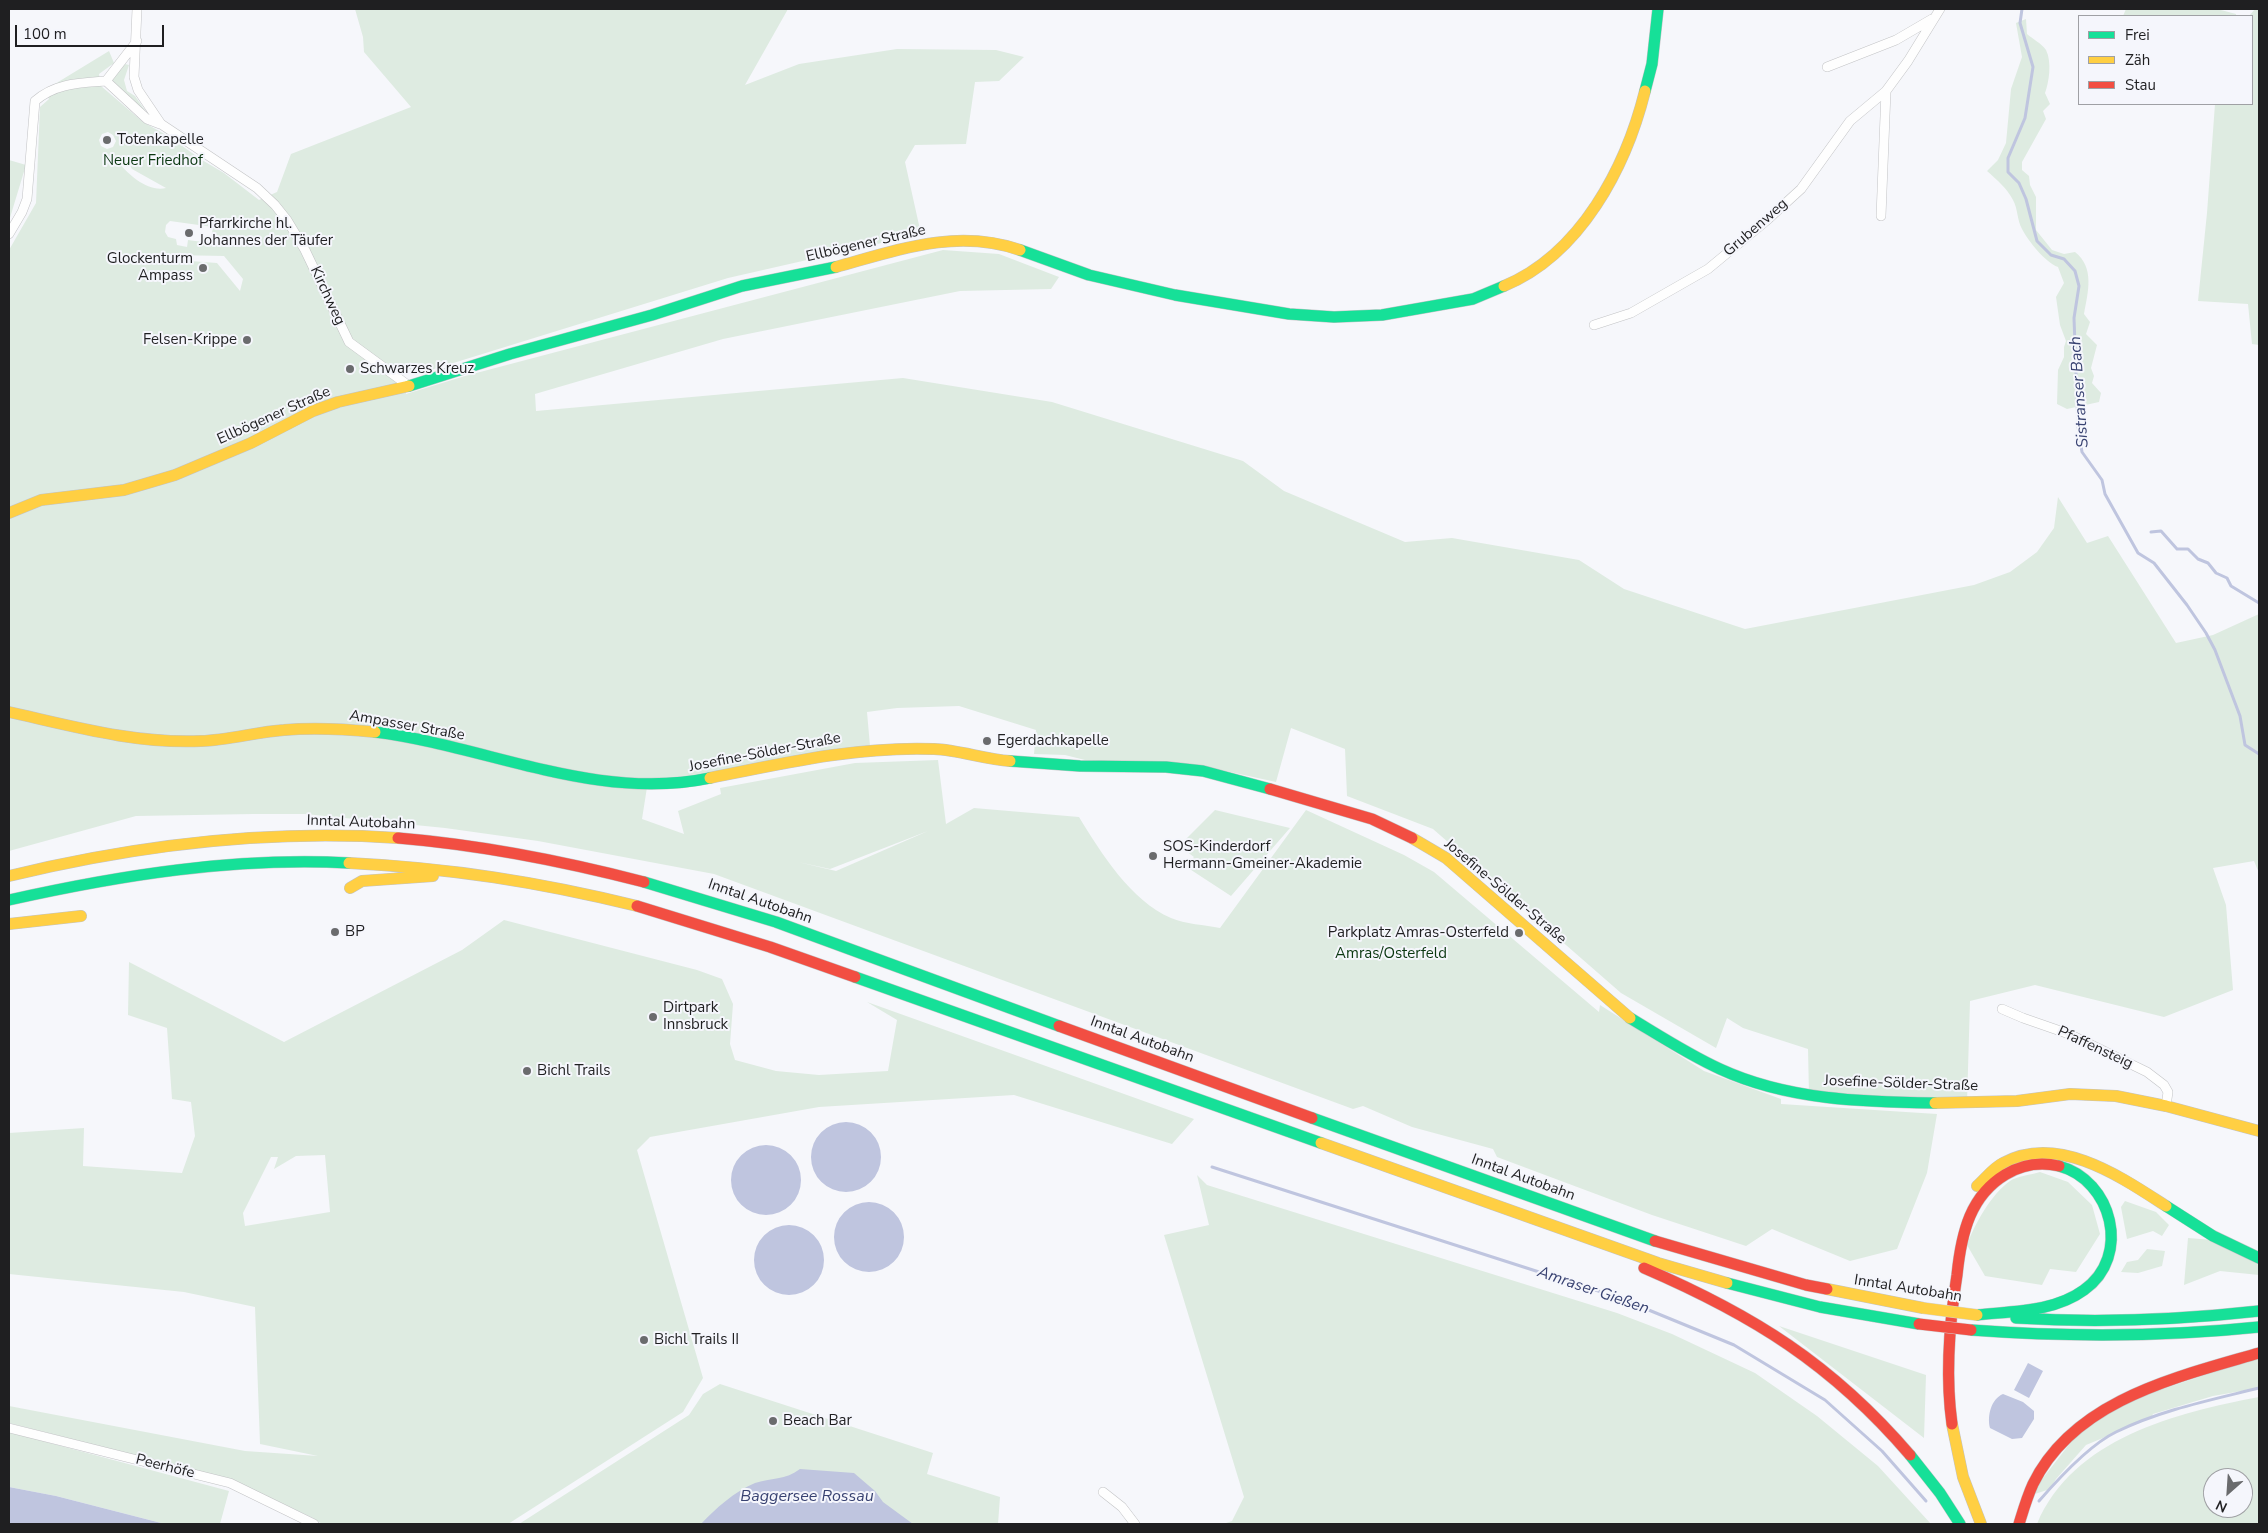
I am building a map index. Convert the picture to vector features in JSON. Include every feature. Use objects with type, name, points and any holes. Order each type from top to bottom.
[{"type":"main road","name":"Ellbögener Straße","points":[[9,513],[41,500],[102,494],[150,483],[216,458],[322,408],[409,386],[510,354],[652,315],[742,286],[824,270],[920,245],[952,240],[970,240],[1006,246],[1089,275],[1175,295],[1262,310],[1312,316],[1357,316],[1398,313],[1454,304],[1492,292],[1522,277],[1550,258],[1577,230],[1602,196],[1623,158],[1646,90],[1654,48],[1658,9]]},
{"type":"main road","name":"Ampasser Straße","points":[[9,712],[127,738],[165,741],[202,741],[283,730],[322,728],[356,730],[390,734],[582,777],[638,785],[681,784]]},
{"type":"main road","name":"Josefine-Sölder-Straße","points":[[681,784],[792,761],[849,752],[908,749],[936,749],[1003,760],[1080,766],[1166,767],[1203,771],[1311,800],[1372,819],[1408,835],[1446,858],[1627,1016],[1696,1057],[1722,1070],[1757,1083],[1786,1091],[1823,1097],[1885,1102],[2017,1102],[2070,1094],[2116,1096],[2166,1106],[2259,1131]]},
{"type":"main road","name":"Inntal Autobahn","points":[[9,876],[58,863],[187,842],[288,837],[389,838],[434,841],[496,850],[574,865],[715,902],[913,972],[1214,1083],[1696,1254],[1806,1285],[1923,1308],[1976,1315],[2052,1320],[2200,1317],[2259,1311]]},
{"type":"main road","name":"Inntal Autobahn","points":[[9,900],[55,888],[123,876],[184,868],[287,861],[382,863],[460,871],[534,883],[650,909],[770,947],[1610,1247],[1716,1281],[1773,1296],[1841,1312],[1971,1330],[2097,1337],[2191,1334],[2259,1327]]},
{"type":"main road","points":[[350,888],[362,881],[436,876],[460,871]]},
{"type":"main road","points":[[9,924],[81,916]]},
{"type":"main road","points":[[1972,1524],[1954,1477],[1943,1431],[1939,1392],[1940,1344],[1946,1281],[1956,1227],[1970,1194],[1993,1168],[2022,1154],[2050,1153],[2079,1158],[2107,1170],[2199,1228],[2259,1258]]},
{"type":"main road","points":[[1976,1315],[2036,1308],[2062,1302],[2086,1288],[2097,1278],[2108,1257],[2112,1244],[2111,1225],[2107,1207],[2102,1197],[2086,1178],[2074,1171],[2048,1164],[2032,1164],[2018,1168],[1995,1181],[1987,1189],[1972,1212],[1967,1226],[1960,1253],[1950,1318],[1949,1394],[1958,1457],[1970,1499],[1981,1524]]},
{"type":"main road","points":[[1610,1247],[1636,1265],[1699,1292],[1746,1317],[1819,1366],[1886,1428],[1923,1472],[1960,1524]]},
{"type":"main road","points":[[2018,1524],[2030,1488],[2039,1471],[2056,1449],[2085,1422],[2109,1406],[2161,1383],[2259,1353]]},
{"type":"street","name":"Kirchweg","points":[[137,9],[134,77],[138,90],[161,124]]},
{"type":"street","name":"Grubenweg","points":[[1594,326],[1631,313],[1708,269],[1722,259],[1800,189],[1843,129],[1860,111],[1886,90],[1904,67],[1940,9]]},
{"type":"street","name":"Grubenweg","points":[[1827,67],[1896,40],[1934,17]]},
{"type":"street","points":[[9,234],[22,212],[26,199],[36,102],[54,88],[72,84],[106,81],[137,41]]},
{"type":"street","name":"Kirchweg","points":[[106,81],[147,119],[161,124],[257,188],[275,204],[305,250],[349,342],[409,386]]},
{"type":"street","points":[[1881,216],[1886,90]]},
{"type":"street","name":"Pfaffensteig","points":[[2002,1009],[2069,1034],[2146,1072],[2164,1085],[2168,1092],[2166,1106]]},
{"type":"street","name":"Peerhöfe","points":[[9,1428],[230,1483],[314,1524]]},
{"type":"street","points":[[1103,1492],[1122,1508],[1135,1524]]},
{"type":"green space","points":[[355,9],[788,9],[745,85],[799,64],[897,49],[996,50],[1024,57],[999,81],[975,82],[966,144],[915,145],[905,162],[921,234],[728,278],[421,373],[402,367],[406,394],[465,376],[943,250],[999,254],[1059,277],[1051,289],[960,291],[723,339],[535,394],[536,411],[903,378],[1052,402],[1243,461],[1284,491],[1405,542],[1452,538],[1579,560],[1624,589],[1745,629],[1974,585],[2010,572],[2037,552],[2054,528],[2058,497],[2087,543],[2108,536],[2176,643],[2213,635],[2259,614],[2259,873],[2254,861],[2213,868],[2226,905],[2233,990],[2164,1017],[2035,985],[1970,1001],[1967,1103],[1809,1095],[1808,1049],[1743,1028],[1727,1018],[1716,1048],[1621,993],[1433,829],[1347,796],[1345,749],[1291,728],[1276,782],[1221,770],[1085,760],[1065,755],[1034,754],[1036,730],[959,706],[897,708],[867,712],[870,746],[711,773],[648,781],[642,819],[684,834],[678,811],[721,794],[720,788],[855,763],[938,760],[946,824],[974,808],[1079,817],[1118,875],[1143,900],[1171,918],[1220,928],[1306,810],[1404,855],[1434,872],[1599,1012],[1600,1005],[1704,1071],[1781,1099],[1781,1104],[1937,1114],[1927,1173],[1897,1249],[1850,1261],[1772,1229],[1746,1246],[1652,1215],[1497,1157],[1493,1149],[1412,1127],[1363,1106],[1353,1109],[714,874],[538,841],[445,828],[305,814],[136,816],[9,851],[9,250],[36,203],[40,107],[49,99],[45,90],[109,51],[114,63],[99,74],[101,86],[143,122],[224,173],[259,200],[277,192],[291,154],[411,107],[364,52],[363,37]],"holes":[[[108,132],[113,135],[116,141],[113,147],[107,149],[101,146],[99,140],[102,134]],[[126,159],[132,169],[166,188],[153,188],[140,182],[119,163]],[[170,221],[213,227],[210,243],[188,240],[187,247],[177,245],[176,239],[168,237],[165,232],[166,225]],[[174,255],[224,256],[243,279],[240,291],[217,263],[190,261],[165,263]],[[928,831],[836,871],[798,862],[830,869]]]},
{"type":"green space","points":[[2126,9],[2217,9],[2236,14],[2236,15],[2123,15]]},
{"type":"green space","points":[[2255,9],[2259,9],[2259,345],[2252,344],[2248,304],[2198,301],[2215,105],[2253,105],[2253,15],[2250,15]]},
{"type":"green space","points":[[2026,19],[2027,34],[2046,50],[2048,55],[2049,72],[2045,93],[2050,104],[2043,111],[2046,119],[2022,162],[2022,170],[2029,176],[2030,185],[2036,197],[2036,230],[2052,250],[2064,254],[2075,252],[2085,265],[2088,273],[2088,289],[2084,314],[2090,322],[2086,334],[2097,345],[2091,368],[2094,376],[2092,383],[2101,393],[2099,402],[2067,409],[2057,404],[2058,370],[2064,357],[2066,341],[2060,325],[2056,297],[2064,283],[2058,267],[2043,256],[2020,226],[2015,203],[2011,196],[1987,171],[1998,160],[2006,143],[2011,89],[2022,57],[2016,23]]},
{"type":"green space","points":[[125,64],[129,65],[124,80],[127,91],[135,96],[149,116],[110,81]]},
{"type":"green space","points":[[9,160],[26,165],[9,221]]},
{"type":"green space","points":[[1215,810],[1290,828],[1231,896],[1185,866],[1194,857],[1179,846]]},
{"type":"green space","points":[[504,920],[697,970],[722,979],[733,1004],[730,1044],[735,1060],[776,1071],[819,1075],[888,1071],[897,1020],[867,1002],[1194,1119],[1172,1144],[1014,1095],[819,1107],[650,1137],[637,1150],[703,1378],[683,1412],[508,1524],[322,1524],[232,1480],[9,1423],[9,1406],[245,1451],[318,1456],[260,1444],[255,1307],[184,1292],[9,1274],[9,1133],[84,1128],[83,1166],[182,1173],[195,1136],[191,1102],[172,1099],[167,1028],[128,1015],[129,962],[284,1042],[462,950]],"holes":[[[325,1155],[330,1212],[245,1226],[243,1213],[271,1157],[278,1157],[274,1169],[296,1156]]]},
{"type":"green space","points":[[2040,1172],[2068,1182],[2092,1205],[2100,1234],[2076,1272],[2050,1269],[2042,1285],[1985,1276],[1967,1245],[1974,1228],[1990,1201],[2003,1186],[2013,1179]]},
{"type":"green space","points":[[1197,1175],[1207,1185],[1617,1313],[1672,1334],[1755,1373],[1817,1416],[1878,1466],[1931,1524],[1223,1524],[1232,1521],[1244,1497],[1164,1235],[1209,1225]]},
{"type":"green space","points":[[2125,1201],[2156,1212],[2169,1225],[2162,1236],[2153,1231],[2127,1239],[2121,1207]]},
{"type":"green space","points":[[2188,1238],[2213,1240],[2259,1263],[2259,1275],[2220,1271],[2184,1285]]},
{"type":"green space","points":[[2147,1249],[2165,1251],[2162,1266],[2138,1273],[2121,1272],[2127,1262],[2138,1260]]},
{"type":"green space","points":[[1779,1326],[1926,1375],[1924,1438]]},
{"type":"green space","points":[[2259,1357],[2259,1388],[2213,1396],[2153,1414],[2151,1418],[2086,1445],[2056,1479],[2050,1489],[2035,1494],[2036,1487],[2082,1428],[2139,1397]]},
{"type":"green space","points":[[720,1384],[933,1453],[927,1474],[1000,1497],[998,1524],[519,1524],[689,1415],[703,1394]]},
{"type":"green space","points":[[2259,1397],[2259,1524],[2037,1524],[2053,1495],[2075,1470],[2101,1450],[2130,1434],[2194,1412]]},
{"type":"green space","points":[[9,1432],[229,1491],[220,1524],[165,1524],[56,1496],[9,1487]]},
{"type":"water","points":[[853,1122],[866,1128],[875,1137],[879,1143],[881,1157],[879,1171],[871,1182],[860,1190],[839,1192],[832,1190],[821,1182],[813,1171],[811,1150],[813,1143],[821,1132],[832,1124]]},
{"type":"water","points":[[773,1145],[786,1151],[795,1160],[799,1166],[801,1180],[799,1194],[791,1205],[780,1213],[759,1215],[752,1213],[741,1205],[733,1194],[731,1173],[733,1166],[741,1155],[752,1147]]},
{"type":"water","points":[[876,1202],[889,1208],[898,1217],[902,1223],[904,1237],[902,1251],[894,1262],[883,1270],[862,1272],[855,1270],[844,1262],[836,1251],[834,1230],[836,1223],[844,1212],[855,1204]]},
{"type":"water","points":[[796,1225],[809,1231],[818,1240],[822,1246],[824,1260],[822,1274],[814,1285],[803,1293],[782,1295],[775,1293],[764,1285],[756,1274],[754,1253],[756,1246],[764,1235],[775,1227]]},
{"type":"water","points":[[2028,1363],[2043,1371],[2029,1398],[2014,1390]]},
{"type":"water","points":[[2003,1394],[2023,1402],[2034,1411],[2034,1419],[2022,1438],[2012,1439],[1990,1428],[1991,1408],[1995,1400]]},
{"type":"water","name":"Baggersee Rossau","points":[[800,1469],[854,1473],[875,1491],[883,1502],[913,1524],[701,1524],[726,1501],[748,1486],[789,1475]]},
{"type":"water","points":[[9,1487],[56,1496],[165,1524],[9,1524]]},
{"type":"waterway","name":"Sistranser Bach","points":[[2022,9],[2020,23],[2033,67],[2025,118],[2008,158],[2008,172],[2019,183],[2026,199],[2037,241],[2051,255],[2064,259],[2075,271],[2079,286],[2074,318],[2078,427],[2082,452],[2102,480],[2105,494],[2138,553],[2154,563],[2206,633],[2215,650],[2240,716],[2245,745],[2259,754]]},
{"type":"waterway","points":[[2151,532],[2161,531],[2177,549],[2188,549],[2198,559],[2208,563],[2216,573],[2227,578],[2231,586],[2259,603]]},
{"type":"waterway","name":"Amraser Gießen","points":[[1212,1167],[1617,1297],[1734,1345],[1825,1400],[1882,1451],[1926,1501]]},
{"type":"waterway","name":"Amraser Gießen","points":[[2039,1501],[2085,1453],[2116,1432],[2168,1412],[2259,1388]]},
{"type":"traffic: fast","points":[[1645,91],[1652,64],[1658,9]]},
{"type":"traffic: fast","points":[[1020,250],[1089,275],[1175,295],[1289,314],[1334,317],[1382,315],[1473,299],[1504,286]]},
{"type":"traffic: fast","points":[[409,386],[510,354],[652,315],[742,286],[836,267]]},
{"type":"traffic: fast","points":[[375,732],[459,748],[583,778],[625,783],[667,783],[710,778]]},
{"type":"traffic: fast","points":[[1010,761],[1080,766],[1166,767],[1203,771],[1270,789]]},
{"type":"traffic: fast","points":[[9,900],[135,876],[220,865],[306,862],[349,863]]},
{"type":"traffic: fast","points":[[644,882],[776,922],[1059,1026]]},
{"type":"traffic: fast","points":[[855,977],[1321,1143]]},
{"type":"traffic: fast","points":[[1630,1018],[1708,1064],[1772,1087],[1798,1093],[1853,1100],[1935,1103]]},
{"type":"traffic: fast","points":[[1312,1118],[1655,1241]]},
{"type":"traffic: fast","points":[[1977,1315],[2033,1309],[2060,1303],[2084,1290],[2099,1275],[2108,1258],[2111,1240],[2109,1220],[2103,1202],[2092,1186],[2077,1174],[2059,1166]]},
{"type":"traffic: fast","points":[[2166,1206],[2213,1236],[2259,1258]]},
{"type":"traffic: fast","points":[[1727,1283],[1820,1307],[1919,1324]]},
{"type":"traffic: fast","points":[[2016,1318],[2138,1320],[2259,1311]]},
{"type":"traffic: fast","points":[[1971,1330],[2115,1335],[2187,1333],[2259,1327]]},
{"type":"traffic: fast","points":[[1910,1455],[1940,1493],[1960,1524]]},
{"type":"traffic: slow","points":[[1504,286],[1531,272],[1556,253],[1596,205],[1626,149],[1645,91]]},
{"type":"traffic: slow","points":[[836,267],[905,248],[950,241],[973,241],[1020,250]]},
{"type":"traffic: slow","points":[[9,513],[41,500],[124,490],[175,475],[251,443],[313,411],[338,402],[409,386]]},
{"type":"traffic: slow","points":[[9,712],[104,733],[152,740],[201,741],[296,729],[375,732]]},
{"type":"traffic: slow","points":[[710,778],[821,757],[877,750],[934,749],[1010,761]]},
{"type":"traffic: slow","points":[[9,876],[105,856],[202,842],[300,836],[398,838]]},
{"type":"traffic: slow","points":[[1412,838],[1446,858],[1630,1018]]},
{"type":"traffic: slow","points":[[349,863],[423,868],[494,877],[601,897],[637,906]]},
{"type":"traffic: slow","points":[[350,888],[362,881],[433,876]]},
{"type":"traffic: slow","points":[[9,924],[81,916]]},
{"type":"traffic: slow","points":[[1935,1103],[2017,1101],[2070,1094],[2116,1096],[2166,1106],[2259,1131]]},
{"type":"traffic: slow","points":[[1321,1143],[1658,1263],[1727,1283]]},
{"type":"traffic: slow","points":[[1977,1186],[2003,1163],[2024,1155],[2045,1153],[2067,1156],[2088,1162],[2129,1183],[2166,1206]]},
{"type":"traffic: slow","points":[[1827,1289],[1923,1308]]},
{"type":"traffic: slow","points":[[1923,1308],[1977,1315]]},
{"type":"traffic: slow","points":[[1952,1424],[1963,1477],[1981,1524]]},
{"type":"traffic: jam","points":[[1270,789],[1372,819],[1412,838]]},
{"type":"traffic: jam","points":[[398,838],[522,855],[644,882]]},
{"type":"traffic: jam","points":[[637,906],[770,947],[855,977]]},
{"type":"traffic: jam","points":[[1059,1026],[1312,1118]]},
{"type":"traffic: jam","points":[[1952,1424],[1948,1368],[1950,1331],[1960,1253],[1970,1216],[1985,1192],[1994,1182],[2006,1174],[2031,1165],[2059,1166]]},
{"type":"traffic: jam","points":[[1655,1241],[1806,1285],[1827,1289]]},
{"type":"traffic: jam","points":[[1644,1268],[1721,1304],[1789,1345],[1851,1394],[1910,1455]]},
{"type":"traffic: jam","points":[[1919,1324],[1971,1330]]},
{"type":"traffic: jam","points":[[2019,1524],[2033,1484],[2051,1455],[2074,1431],[2101,1412],[2131,1396],[2162,1383],[2259,1353]]},
{"type":"place","name":"Totenkapelle","points":[[107,140]]},
{"type":"place","name":"Pfarrkirche hl. Johannes der Täufer","points":[[189,233]]},
{"type":"place","name":"Glockenturm Ampass","points":[[203,268]]},
{"type":"place","name":"Felsen-Krippe","points":[[247,340]]},
{"type":"place","name":"Schwarzes Kreuz","points":[[350,369]]},
{"type":"place","name":"Egerdachkapelle","points":[[987,741]]},
{"type":"place","name":"SOS-Kinderdorf Hermann-Gmeiner-Akademie","points":[[1153,856]]},
{"type":"place","name":"BP","points":[[335,932]]},
{"type":"place","name":"Parkplatz Amras-Osterfeld","points":[[1519,933]]},
{"type":"place","name":"Dirtpark Innsbruck","points":[[653,1017]]},
{"type":"place","name":"Bichl Trails","points":[[527,1071]]},
{"type":"place","name":"Bichl Trails II","points":[[644,1340]]},
{"type":"place","name":"Beach Bar","points":[[773,1421]]},
{"type":"park label","name":"Neuer Friedhof","points":[[153,161]]},
{"type":"park label","name":"Amras/Osterfeld","points":[[1391,954]]}]
